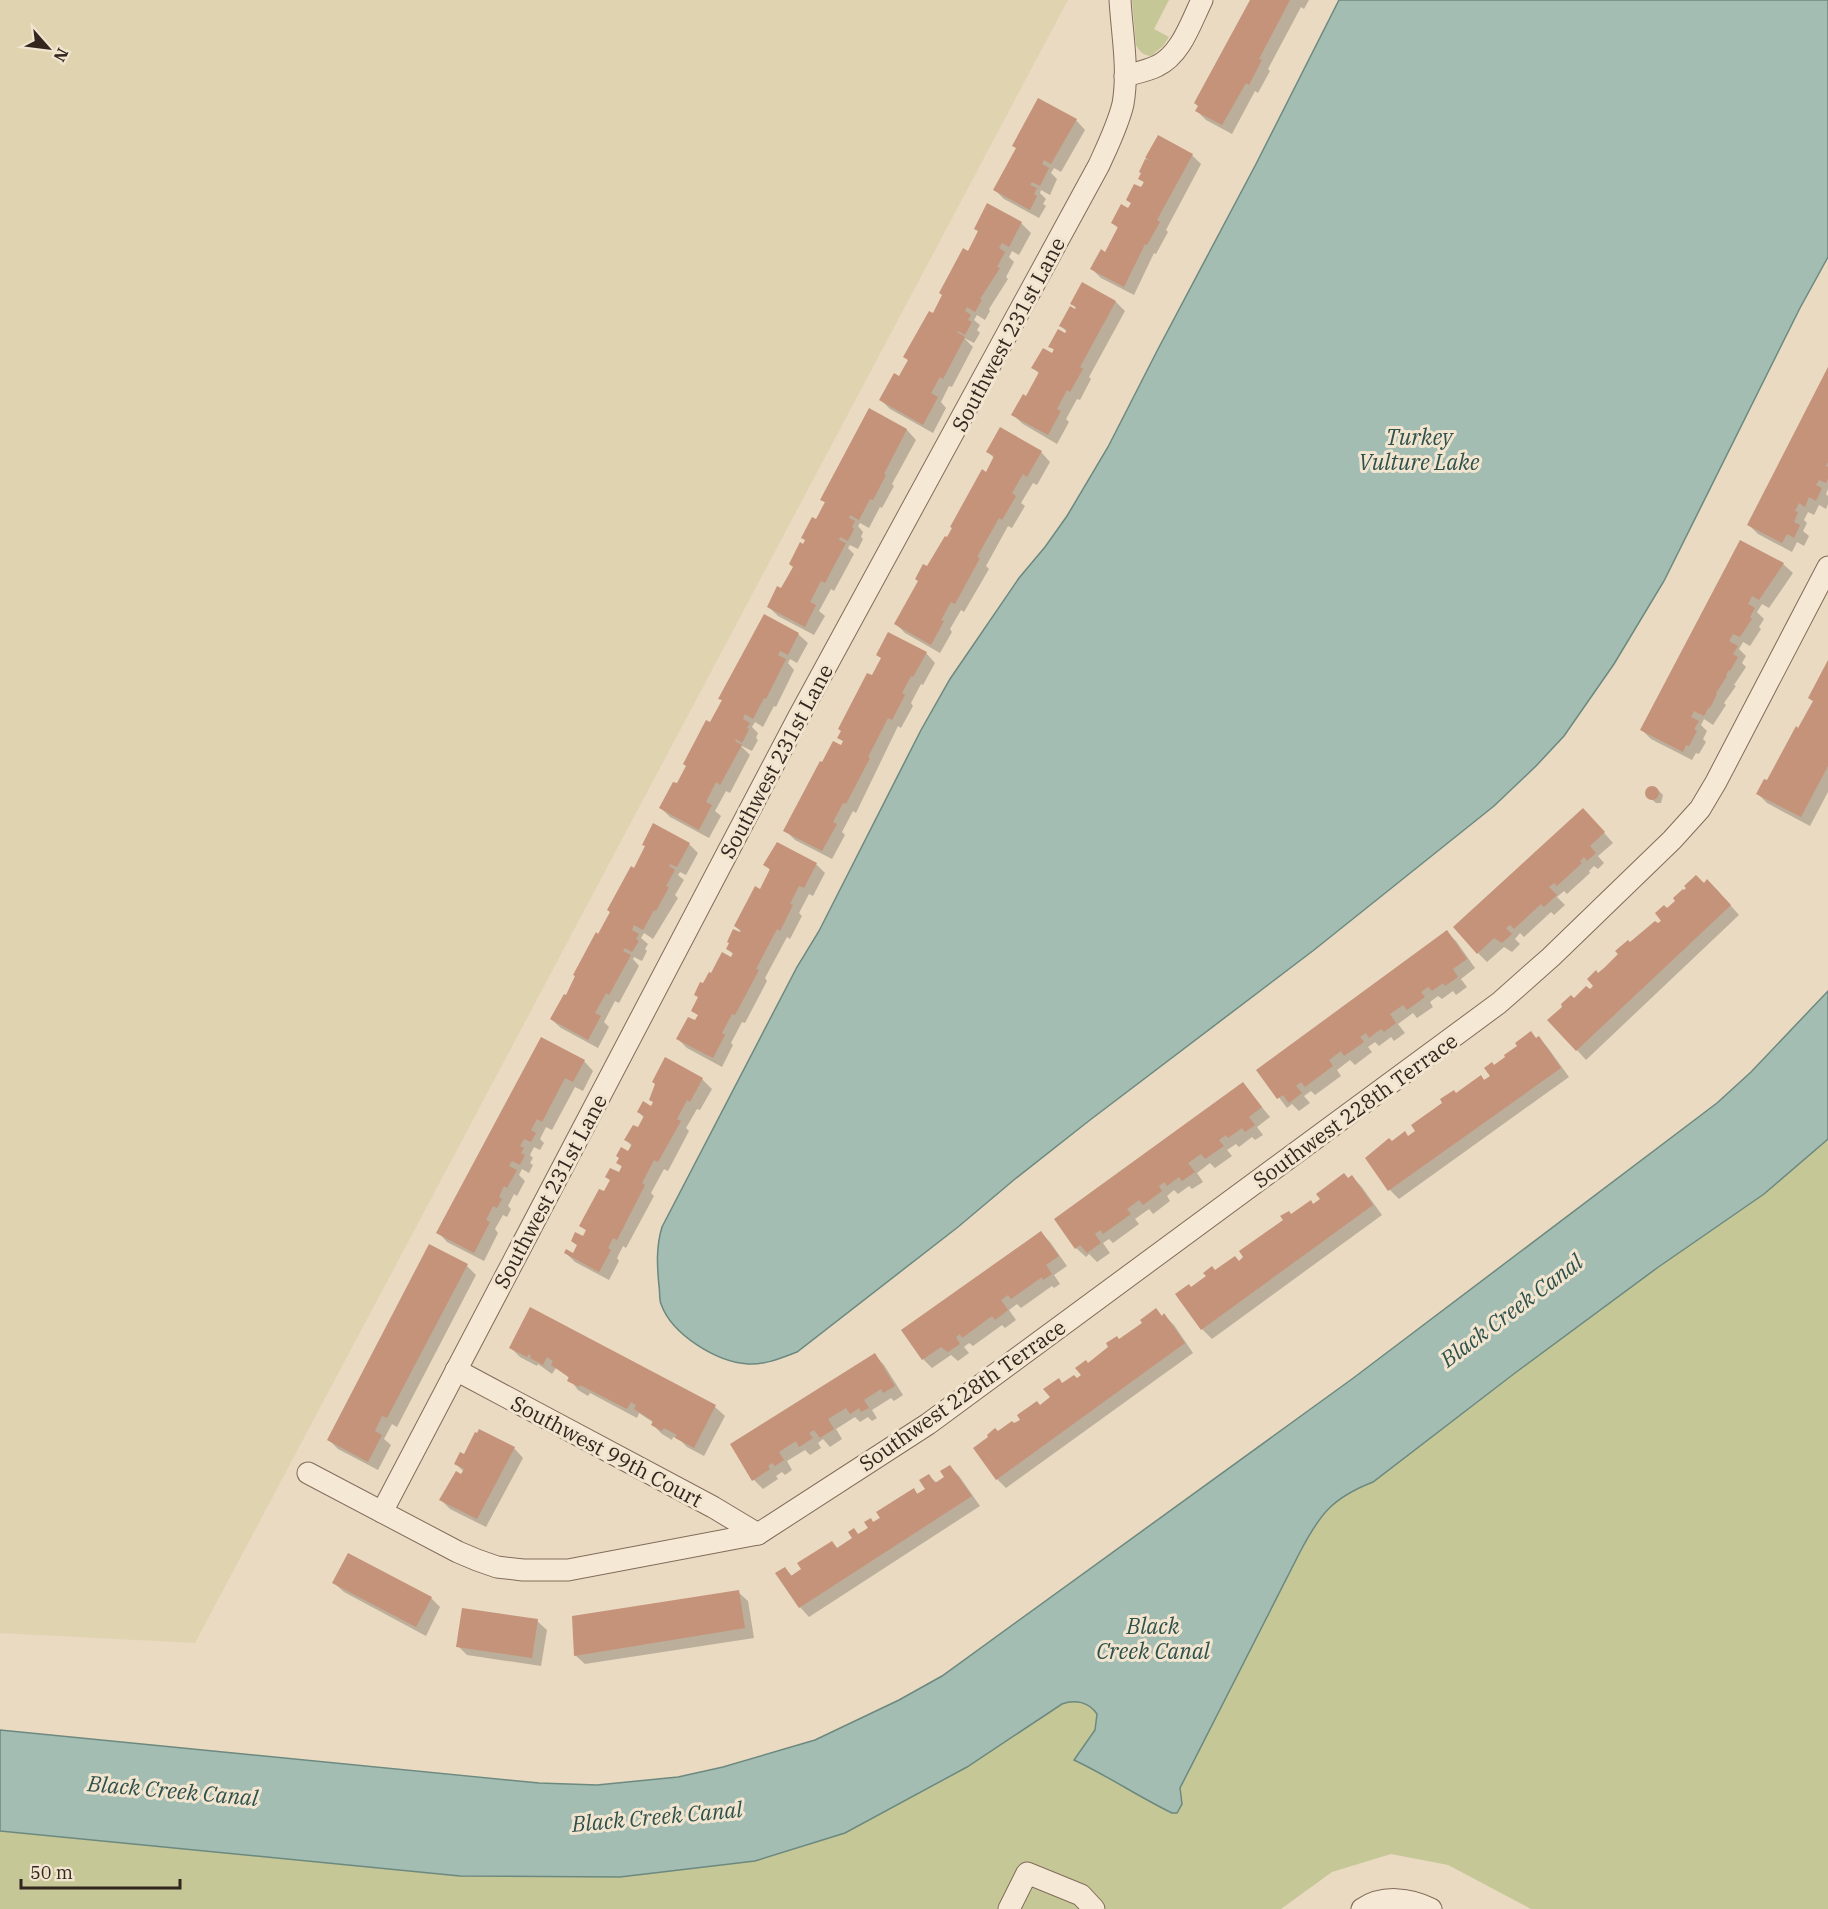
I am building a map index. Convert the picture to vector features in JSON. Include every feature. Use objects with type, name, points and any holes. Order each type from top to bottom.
[{"type":"street","name":"Southwest 231st Lane","points":[[382,1512],[798,718],[1099,165],[1123,102],[1125,45],[1120,0]]},
{"type":"street","points":[[1125,76],[1159,66],[1170,57],[1178,47],[1202,0]]},
{"type":"street","name":"Southwest 228th Terrace","points":[[758,1534],[928,1424],[1348,1116],[1525,981],[1672,840],[1700,809],[1828,567]]},
{"type":"street","name":"Southwest 99th Court","points":[[456,1370],[758,1534]]},
{"type":"street","points":[[308,1473],[477,1560],[497,1567],[523,1570],[568,1570],[758,1534]]},
{"type":"street","points":[[1009,1909],[1027,1873],[1081,1895],[1094,1909]]},
{"type":"street","points":[[1362,1909],[1368,1904],[1389,1899],[1415,1901],[1431,1909]]},
{"type":"shaded area","points":[[0,0],[1068,0],[195,1643],[0,1633]]},
{"type":"green space","points":[[1132,0],[1169,0],[1154,29],[1169,37],[1163,46],[1151,56],[1142,53],[1136,45]]},
{"type":"green space","points":[[1828,1139],[1828,1909],[1531,1909],[1448,1865],[1391,1854],[1332,1872],[1281,1909],[0,1909],[0,1831],[460,1876],[620,1877],[755,1861],[1071,1700],[1086,1704],[1097,1714],[1095,1730],[1075,1760],[1172,1813],[1182,1804],[1180,1788],[1300,1552],[1321,1517],[1337,1501],[1373,1482],[1657,1268],[1764,1194]]},
{"type":"water","name":"Turkey Vulture Lake","points":[[1339,0],[1828,0],[1828,257],[1800,308],[1664,581],[1614,664],[1564,736],[1536,766],[1494,806],[1314,950],[1090,1120],[958,1227],[797,1352],[773,1361],[754,1364],[723,1358],[685,1336],[675,1326],[661,1304],[658,1256],[662,1227],[797,967],[819,931],[921,730],[950,679],[1019,578],[1067,516],[1108,447]]},
{"type":"water","name":"Black Creek Canal","points":[[1828,991],[1828,1139],[1764,1194],[1657,1268],[1373,1482],[1337,1501],[1321,1517],[1300,1552],[1180,1788],[1182,1804],[1177,1813],[1160,1807],[1074,1760],[1095,1730],[1097,1714],[1086,1704],[1072,1702],[1062,1704],[967,1767],[845,1833],[755,1861],[620,1877],[460,1876],[0,1831],[0,1730],[539,1783],[597,1785],[678,1777],[723,1767],[815,1740],[899,1700],[942,1676],[1352,1379],[1717,1103],[1751,1072]]},
{"type":"building","points":[[1250,0],[1290,0],[1259,59],[1262,60],[1249,85],[1246,83],[1222,125],[1195,111],[1198,106],[1194,103]]},
{"type":"building","points":[[1038,98],[1077,119],[1051,164],[1044,160],[1042,164],[1049,168],[1040,186],[1032,182],[1030,185],[1037,188],[1034,194],[1037,196],[1030,210],[993,190],[1016,148],[1012,146]]},
{"type":"building","points":[[1158,135],[1193,154],[1157,220],[1160,222],[1147,245],[1145,244],[1124,287],[1090,269],[1101,249],[1105,252],[1118,227],[1111,223],[1121,204],[1128,208],[1131,203],[1126,200],[1134,184],[1141,187],[1144,182],[1138,179],[1141,173],[1139,172],[1145,159],[1152,161],[1145,158]]},
{"type":"building","points":[[987,203],[1022,222],[1009,247],[1002,243],[999,248],[1005,252],[997,267],[1000,268],[980,299],[982,300],[975,312],[967,307],[965,311],[971,315],[968,320],[972,322],[965,335],[957,332],[965,337],[943,379],[940,377],[931,393],[938,397],[923,425],[879,400],[894,373],[899,376],[908,360],[903,357],[929,311],[933,313],[942,295],[939,293],[963,248],[968,251],[978,231],[974,229]]},
{"type":"building","points":[[1082,282],[1116,301],[1080,367],[1083,369],[1070,392],[1067,390],[1057,409],[1061,411],[1048,435],[1011,415],[1023,394],[1026,396],[1039,372],[1031,368],[1043,348],[1052,353],[1054,349],[1048,347],[1058,329],[1065,333],[1067,330],[1059,326],[1070,306],[1075,309],[1076,307],[1070,304]]},
{"type":"building","points":[[1828,367],[1828,462],[1826,466],[1828,467],[1828,479],[1826,483],[1819,480],[1816,485],[1822,488],[1816,501],[1809,497],[1805,507],[1799,503],[1795,511],[1798,512],[1794,522],[1800,525],[1794,538],[1787,534],[1782,543],[1747,525]]},
{"type":"building","points":[[869,408],[907,429],[873,500],[870,499],[859,520],[850,515],[849,518],[855,521],[852,527],[854,529],[848,541],[840,537],[839,540],[846,543],[825,583],[821,581],[810,602],[816,605],[805,627],[767,607],[777,586],[781,588],[793,567],[789,564],[800,542],[803,544],[805,540],[801,538],[812,517],[816,519],[825,502],[820,500]]},
{"type":"building","points":[[1000,427],[1042,451],[1027,477],[1023,474],[1012,493],[1016,496],[1002,520],[999,518],[977,557],[980,558],[955,604],[951,602],[931,645],[894,624],[918,581],[915,579],[923,564],[927,566],[945,536],[947,537],[952,528],[950,527],[982,469],[986,472],[994,456],[986,452]]},
{"type":"building","points":[[1740,540],[1784,563],[1759,600],[1752,596],[1748,604],[1755,608],[1750,617],[1752,619],[1740,637],[1733,634],[1729,641],[1738,646],[1733,654],[1738,657],[1704,716],[1694,711],[1691,717],[1699,721],[1694,729],[1697,731],[1683,752],[1640,730]]},
{"type":"building","points":[[764,614],[799,633],[788,655],[780,651],[778,655],[786,659],[753,719],[745,714],[743,719],[750,723],[747,728],[749,729],[742,743],[736,739],[735,741],[742,745],[720,785],[716,782],[706,802],[712,805],[699,830],[659,808],[673,782],[677,783],[686,766],[683,764],[706,720],[710,722],[722,700],[718,699]]},
{"type":"building","points":[[888,632],[927,652],[902,693],[905,695],[892,720],[888,718],[846,804],[843,803],[833,822],[837,824],[822,851],[783,831],[833,741],[841,745],[843,741],[837,738],[841,731],[838,729],[867,673],[872,675],[881,658],[876,655]]},
{"type":"building","points":[[1828,660],[1828,766],[1801,817],[1756,794],[1764,779],[1767,780],[1796,726],[1798,728],[1813,701],[1808,698]]},
{"type":"building","points":[[1652,786],[1657,788],[1659,793],[1657,798],[1652,800],[1647,798],[1645,793],[1647,788]]},
{"type":"building","points":[[1583,808],[1605,832],[1590,846],[1596,853],[1587,861],[1584,857],[1580,861],[1582,863],[1557,886],[1554,883],[1549,887],[1557,895],[1544,907],[1541,904],[1514,929],[1510,925],[1506,928],[1512,934],[1502,943],[1494,938],[1477,954],[1453,927]]},
{"type":"building","points":[[653,823],[690,843],[677,867],[670,864],[669,866],[675,870],[656,911],[654,910],[643,930],[634,925],[632,930],[639,934],[636,939],[639,941],[632,952],[625,948],[623,951],[631,955],[609,995],[606,993],[595,1013],[601,1016],[588,1040],[550,1019],[564,994],[566,995],[575,976],[573,975],[596,932],[598,934],[610,912],[607,910],[631,866],[634,868]]},
{"type":"building","points":[[777,842],[817,863],[804,888],[799,886],[790,904],[793,905],[780,931],[777,929],[756,969],[759,970],[735,1015],[732,1014],[722,1033],[725,1035],[713,1058],[676,1039],[688,1017],[695,1020],[698,1015],[691,1011],[698,997],[694,995],[700,982],[703,983],[709,972],[711,973],[722,952],[731,957],[733,953],[726,949],[729,943],[727,942],[733,929],[740,932],[741,930],[734,926],[755,886],[760,889],[770,869],[763,865]]},
{"type":"building","points":[[1696,875],[1704,883],[1707,879],[1731,905],[1576,1051],[1547,1020],[1562,1007],[1561,1004],[1571,995],[1574,998],[1586,986],[1590,989],[1593,986],[1587,979],[1596,970],[1598,973],[1618,954],[1615,951],[1655,921],[1658,923],[1661,921],[1655,913],[1664,905],[1667,908],[1675,901],[1673,898],[1686,888],[1684,886]]},
{"type":"building","points":[[1447,930],[1467,959],[1453,969],[1458,977],[1445,986],[1443,983],[1432,991],[1428,987],[1421,992],[1425,997],[1407,1010],[1403,1005],[1390,1014],[1396,1023],[1384,1032],[1381,1029],[1369,1038],[1366,1033],[1360,1037],[1364,1042],[1344,1056],[1341,1051],[1329,1060],[1333,1066],[1305,1087],[1301,1082],[1296,1086],[1302,1093],[1289,1103],[1283,1095],[1277,1099],[1256,1070]]},
{"type":"building","points":[[1531,1031],[1536,1038],[1539,1036],[1561,1068],[1388,1191],[1365,1158],[1389,1138],[1392,1141],[1405,1131],[1408,1136],[1415,1131],[1411,1125],[1442,1103],[1440,1099],[1454,1090],[1456,1093],[1481,1075],[1484,1080],[1490,1076],[1484,1068],[1492,1062],[1494,1065],[1505,1057],[1504,1055],[1517,1046],[1515,1043]]},
{"type":"building","points":[[541,1037],[585,1060],[573,1082],[565,1078],[542,1122],[537,1119],[531,1130],[536,1133],[531,1142],[524,1139],[520,1146],[524,1148],[521,1153],[525,1155],[520,1165],[512,1161],[509,1166],[517,1170],[507,1188],[504,1186],[499,1197],[502,1199],[497,1208],[493,1206],[486,1220],[490,1222],[474,1253],[436,1233]]},
{"type":"building","points":[[665,1057],[703,1078],[690,1102],[687,1100],[677,1119],[681,1121],[658,1162],[654,1160],[642,1183],[645,1185],[617,1240],[613,1238],[608,1248],[611,1250],[599,1272],[564,1253],[566,1249],[573,1253],[577,1245],[571,1241],[575,1232],[583,1236],[586,1230],[579,1226],[599,1189],[604,1191],[610,1180],[605,1177],[610,1168],[619,1172],[622,1166],[616,1163],[619,1158],[616,1156],[621,1147],[628,1151],[632,1144],[624,1140],[633,1125],[638,1127],[644,1116],[637,1112],[643,1101],[651,1106],[653,1102],[649,1100],[655,1084],[652,1082]]},
{"type":"building","points":[[1243,1082],[1262,1107],[1249,1117],[1255,1125],[1245,1132],[1242,1128],[1228,1138],[1226,1135],[1219,1140],[1224,1146],[1205,1159],[1201,1154],[1188,1163],[1195,1172],[1182,1181],[1179,1177],[1167,1186],[1164,1182],[1159,1186],[1162,1191],[1143,1205],[1139,1200],[1127,1209],[1131,1214],[1103,1234],[1100,1230],[1095,1234],[1101,1243],[1087,1253],[1080,1245],[1075,1249],[1054,1219]]},
{"type":"building","points":[[1344,1173],[1348,1178],[1352,1175],[1373,1205],[1201,1330],[1175,1294],[1189,1284],[1191,1287],[1206,1276],[1203,1273],[1212,1266],[1215,1270],[1235,1256],[1239,1261],[1243,1257],[1239,1251],[1283,1220],[1280,1216],[1289,1211],[1291,1214],[1311,1200],[1313,1204],[1320,1199],[1316,1194]]},
{"type":"building","points":[[1041,1231],[1059,1256],[1046,1265],[1052,1274],[1043,1280],[1042,1277],[1011,1299],[1008,1295],[1001,1300],[1008,1310],[995,1320],[992,1316],[962,1338],[960,1334],[956,1337],[960,1344],[948,1352],[941,1347],[922,1360],[901,1330]]},
{"type":"building","points":[[429,1244],[468,1264],[387,1418],[382,1416],[375,1431],[382,1435],[368,1462],[327,1440]]},
{"type":"building","points":[[530,1307],[716,1405],[694,1448],[675,1438],[677,1435],[664,1428],[662,1431],[651,1425],[653,1421],[634,1409],[636,1405],[631,1402],[627,1409],[580,1385],[579,1387],[567,1381],[569,1377],[551,1365],[553,1361],[547,1357],[543,1365],[530,1358],[529,1354],[527,1357],[509,1348]]},
{"type":"building","points":[[1156,1308],[1162,1316],[1164,1313],[1185,1343],[996,1480],[973,1448],[988,1437],[987,1435],[995,1428],[998,1431],[1012,1421],[1014,1423],[1020,1420],[1017,1415],[1037,1401],[1040,1405],[1050,1397],[1043,1389],[1059,1378],[1062,1383],[1074,1375],[1077,1378],[1081,1375],[1075,1368],[1086,1360],[1088,1363],[1108,1347],[1106,1343],[1117,1336],[1119,1339],[1142,1323],[1140,1320]]},
{"type":"building","points":[[875,1353],[895,1386],[883,1393],[881,1389],[864,1400],[869,1408],[861,1412],[859,1408],[850,1414],[846,1408],[828,1419],[834,1429],[820,1438],[814,1430],[809,1433],[813,1438],[799,1447],[796,1441],[779,1452],[784,1460],[775,1466],[772,1463],[768,1466],[770,1469],[752,1481],[730,1444]]},
{"type":"building","points":[[479,1429],[515,1447],[477,1519],[439,1500],[456,1471],[461,1474],[464,1469],[454,1464],[460,1452],[464,1454],[475,1432],[477,1433]]},
{"type":"building","points":[[950,1465],[972,1496],[799,1608],[775,1573],[785,1567],[791,1576],[801,1569],[797,1563],[832,1541],[837,1548],[852,1538],[848,1532],[854,1528],[858,1534],[868,1528],[864,1522],[871,1518],[873,1522],[880,1518],[876,1512],[914,1488],[917,1494],[925,1489],[919,1480],[929,1474],[935,1483],[944,1477],[940,1471]]},
{"type":"building","points":[[348,1553],[432,1597],[416,1627],[332,1583]]},
{"type":"building","points":[[739,1590],[745,1628],[574,1656],[572,1616]]},
{"type":"building","points":[[462,1608],[538,1619],[532,1658],[456,1647]]}]
